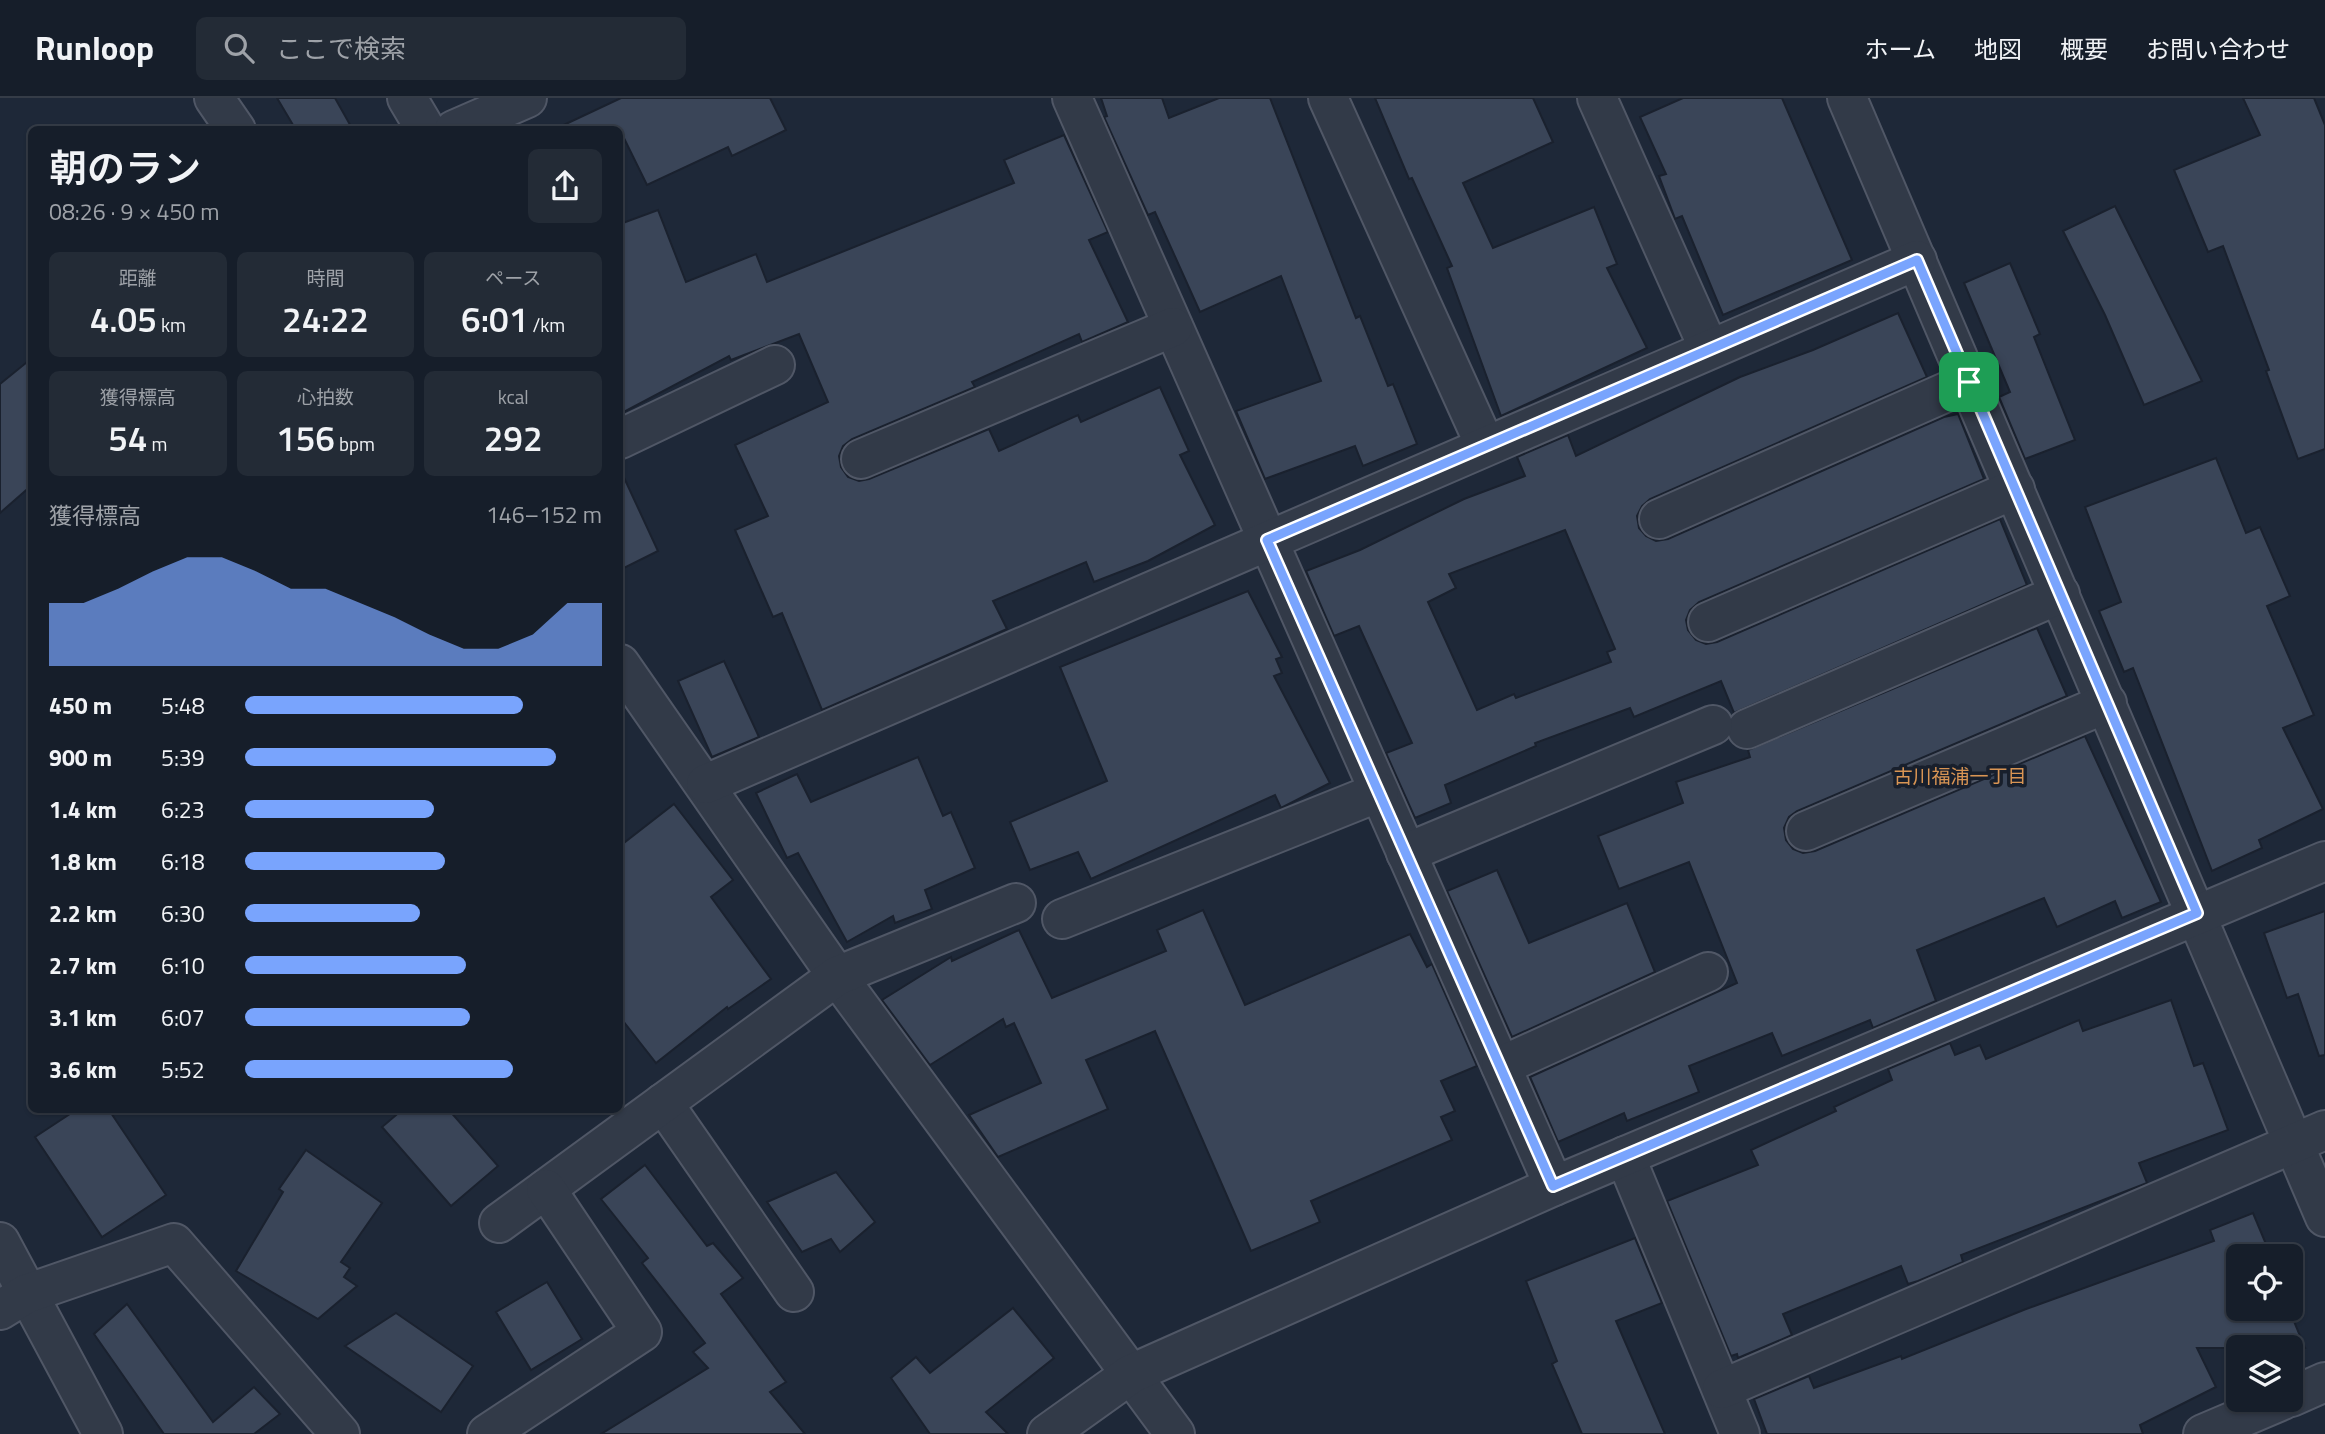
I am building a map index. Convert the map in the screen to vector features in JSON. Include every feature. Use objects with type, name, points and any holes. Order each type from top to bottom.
[{"type":"street","points":[[214,98],[233,126]]},
{"type":"street","points":[[407,98],[424,126]]},
{"type":"street","points":[[463,126],[527,98]]},
{"type":"street","points":[[1072,98],[1553,1186]]},
{"type":"street","points":[[1328,98],[1485,445]]},
{"type":"street","points":[[1597,98],[1709,349]]},
{"type":"street","points":[[1847,98],[2197,913],[2309,1136],[2325,1217]]},
{"type":"street","points":[[706,784],[1917,260]]},
{"type":"street","points":[[861,459],[1173,327]]},
{"type":"street","points":[[623,438],[775,365]]},
{"type":"street","points":[[1659,519],[1969,382]]},
{"type":"street","points":[[1708,622],[2015,489]]},
{"type":"street","points":[[1406,853],[1730,727],[2060,594]]},
{"type":"street","points":[[623,668],[837,976],[1175,1434]]},
{"type":"street","points":[[1806,831],[2107,704]]},
{"type":"street","points":[[1062,919],[1379,792]]},
{"type":"street","points":[[1048,1434],[1131,1374],[1553,1186],[2325,861]]},
{"type":"street","points":[[499,1223],[837,976],[1016,903]]},
{"type":"street","points":[[1500,1066],[1708,972]]},
{"type":"street","points":[[663,1103],[794,1292]]},
{"type":"street","points":[[1722,1389],[2309,1136]]},
{"type":"street","points":[[1625,1156],[1741,1434]]},
{"type":"street","points":[[487,1434],[642,1332],[546,1189]]},
{"type":"street","points":[[0,1242],[13,1302],[103,1434]]},
{"type":"street","points":[[13,1302],[174,1243],[340,1434]]},
{"type":"street","points":[[2303,1391],[2325,1382]]},
{"type":"street","points":[[2203,1434],[2255,1412]]},
{"type":"building","points":[[277,98],[335,98],[351,126],[294,126]]},
{"type":"building","points":[[621,98],[770,98],[786,130],[732,156],[728,147],[647,185],[623,136],[623,126],[562,126]]},
{"type":"building","points":[[1101,98],[1162,98],[1169,118],[1219,98],[1270,98],[1356,318],[1360,316],[1388,386],[1393,384],[1417,444],[1363,466],[1355,446],[1265,479],[1236,411],[1321,381],[1281,276],[1200,312],[1155,212],[1148,215],[1104,117],[1107,116]]},
{"type":"building","points":[[1375,98],[1533,98],[1553,142],[1463,183],[1493,248],[1594,207],[1617,264],[1607,268],[1647,348],[1501,416],[1447,268],[1452,266],[1412,178],[1409,179]]},
{"type":"building","points":[[1683,98],[1782,98],[1852,260],[1723,315],[1682,216],[1675,219],[1659,176],[1666,174],[1640,117]]},
{"type":"building","points":[[2243,98],[2314,98],[2325,125],[2325,449],[2298,459],[2266,371],[2269,370],[2223,246],[2208,252],[2174,170],[2260,135]]},
{"type":"building","points":[[1064,135],[1108,232],[1089,240],[1128,322],[1082,342],[1079,334],[972,382],[975,387],[852,439],[843,446],[839,456],[841,467],[848,477],[859,481],[869,479],[989,429],[999,451],[1078,415],[1081,422],[1160,387],[1189,451],[1180,455],[1215,525],[1148,561],[1094,582],[1086,562],[993,601],[1007,629],[822,710],[782,613],[773,617],[735,530],[768,516],[735,445],[828,402],[799,334],[731,360],[729,356],[623,412],[623,223],[658,210],[686,282],[756,254],[767,282],[1014,183],[1004,160]]},
{"type":"building","points":[[2115,206],[2202,381],[2144,405],[2105,315],[2063,231]]},
{"type":"building","points":[[2010,263],[2040,334],[2034,337],[2075,440],[2025,459],[1999,397],[2010,392],[1964,283]]},
{"type":"building","points":[[1898,313],[1927,377],[1650,499],[1642,506],[1637,516],[1639,528],[1646,536],[1656,541],[1668,539],[1944,417],[1958,414],[1984,479],[1699,602],[1690,610],[1686,620],[1688,630],[1696,640],[1706,644],[1717,642],[2000,519],[2027,585],[1734,713],[1721,681],[1634,717],[1630,708],[1535,743],[1536,746],[1445,785],[1451,803],[1415,818],[1386,753],[1412,743],[1359,626],[1334,636],[1306,571],[1360,550],[1464,499],[1525,476],[1517,457],[1568,435],[1576,456],[1740,377],[1813,350]],"holes":[[[1565,530],[1615,649],[1607,652],[1611,662],[1516,698],[1514,694],[1477,710],[1428,602],[1456,588],[1449,574]]]},
{"type":"building","points":[[28,361],[28,488],[0,513],[0,384]]},
{"type":"building","points":[[2216,458],[2246,533],[2260,527],[2290,596],[2267,606],[2314,715],[2283,728],[2323,809],[2259,840],[2262,848],[2212,871],[2133,668],[2124,672],[2099,611],[2121,602],[2085,507]]},
{"type":"building","points":[[623,475],[658,551],[623,568]]},
{"type":"building","points":[[1248,591],[1282,657],[1276,659],[1282,673],[1274,676],[1330,783],[1281,808],[1275,795],[1091,879],[1078,852],[1030,870],[1010,822],[1107,781],[1060,667]]},
{"type":"building","points":[[2037,628],[2067,696],[1797,811],[1789,817],[1784,828],[1786,840],[1793,849],[1803,853],[1815,851],[2085,736],[2161,902],[2122,918],[2115,901],[2057,927],[2044,898],[1917,950],[1936,1001],[1873,1028],[1870,1020],[1782,1056],[1772,1033],[1689,1066],[1699,1092],[1627,1121],[1624,1113],[1558,1142],[1530,1077],[1737,983],[1689,862],[1619,889],[1598,836],[1683,803],[1676,782],[1750,757],[1748,750]]},
{"type":"building","points":[[724,661],[759,737],[712,757],[678,681]]},
{"type":"building","points":[[918,757],[943,816],[951,812],[975,868],[925,890],[932,909],[895,923],[893,916],[847,942],[798,853],[787,858],[756,793],[797,774],[811,802]]},
{"type":"building","points":[[674,804],[733,880],[711,897],[771,979],[728,1009],[727,1007],[656,1063],[623,1021],[623,844]]},
{"type":"building","points":[[1497,870],[1529,943],[1627,903],[1655,972],[1512,1037],[1447,891]]},
{"type":"building","points":[[1203,910],[1245,1005],[1410,934],[1427,967],[1432,964],[1477,1066],[1441,1081],[1455,1111],[1441,1117],[1452,1140],[1311,1201],[1320,1222],[1251,1251],[1155,1031],[1086,1060],[1108,1109],[998,1157],[969,1115],[1041,1083],[1014,1023],[1006,1027],[1003,1019],[930,1065],[882,1000],[951,957],[952,961],[1019,930],[1052,998],[1166,951],[1157,930]]},
{"type":"building","points":[[2325,911],[2325,1055],[2319,1056],[2298,994],[2287,998],[2264,933]]},
{"type":"building","points":[[2171,1000],[2194,1066],[2203,1063],[2228,1130],[2139,1163],[2147,1183],[1961,1255],[1963,1262],[1918,1281],[1908,1284],[1901,1266],[1783,1314],[1792,1335],[1738,1358],[1737,1354],[1731,1356],[1667,1201],[1758,1165],[1751,1150],[1836,1111],[1834,1107],[1892,1080],[1888,1069],[1950,1043],[1955,1055],[1980,1045],[1986,1059],[2079,1020],[2083,1031]]},
{"type":"building","points":[[71,1113],[111,1113],[166,1195],[102,1237],[35,1137]]},
{"type":"building","points":[[398,1113],[452,1113],[498,1166],[451,1206],[382,1127]]},
{"type":"building","points":[[306,1150],[382,1203],[341,1262],[350,1268],[344,1277],[357,1286],[318,1319],[236,1271],[283,1192],[279,1189]]},
{"type":"building","points":[[645,1165],[707,1246],[713,1243],[743,1278],[721,1294],[786,1382],[770,1392],[805,1434],[601,1434],[708,1368],[693,1352],[705,1343],[642,1263],[648,1258],[601,1199]]},
{"type":"building","points":[[836,1172],[875,1222],[840,1252],[831,1239],[802,1252],[767,1202]]},
{"type":"building","points":[[2253,1213],[2266,1244],[2226,1244],[2226,1321],[2294,1321],[2300,1335],[2226,1335],[2226,1348],[2197,1348],[2216,1387],[2140,1425],[2143,1434],[1767,1434],[1754,1399],[1809,1376],[1814,1388],[1901,1356],[1902,1359],[2026,1309],[2214,1241],[2210,1230]]},
{"type":"building","points":[[1635,1238],[1662,1303],[1616,1321],[1665,1434],[1582,1434],[1552,1364],[1557,1361],[1526,1281]]},
{"type":"building","points":[[547,1282],[582,1339],[531,1370],[496,1312]]},
{"type":"building","points":[[127,1304],[213,1422],[254,1387],[280,1414],[254,1434],[164,1434],[94,1334]]},
{"type":"building","points":[[1013,1308],[1054,1358],[986,1412],[1008,1434],[930,1434],[891,1378],[916,1357],[930,1373]]},
{"type":"building","points":[[396,1313],[473,1366],[441,1412],[345,1346]]},
{"type":"district","name":"古川福浦一丁目","points":[[1960,776]]},
{"type":"route","points":[[1917,260],[1969,382],[2197,913],[1553,1186],[1267,540],[1917,260]]}]
